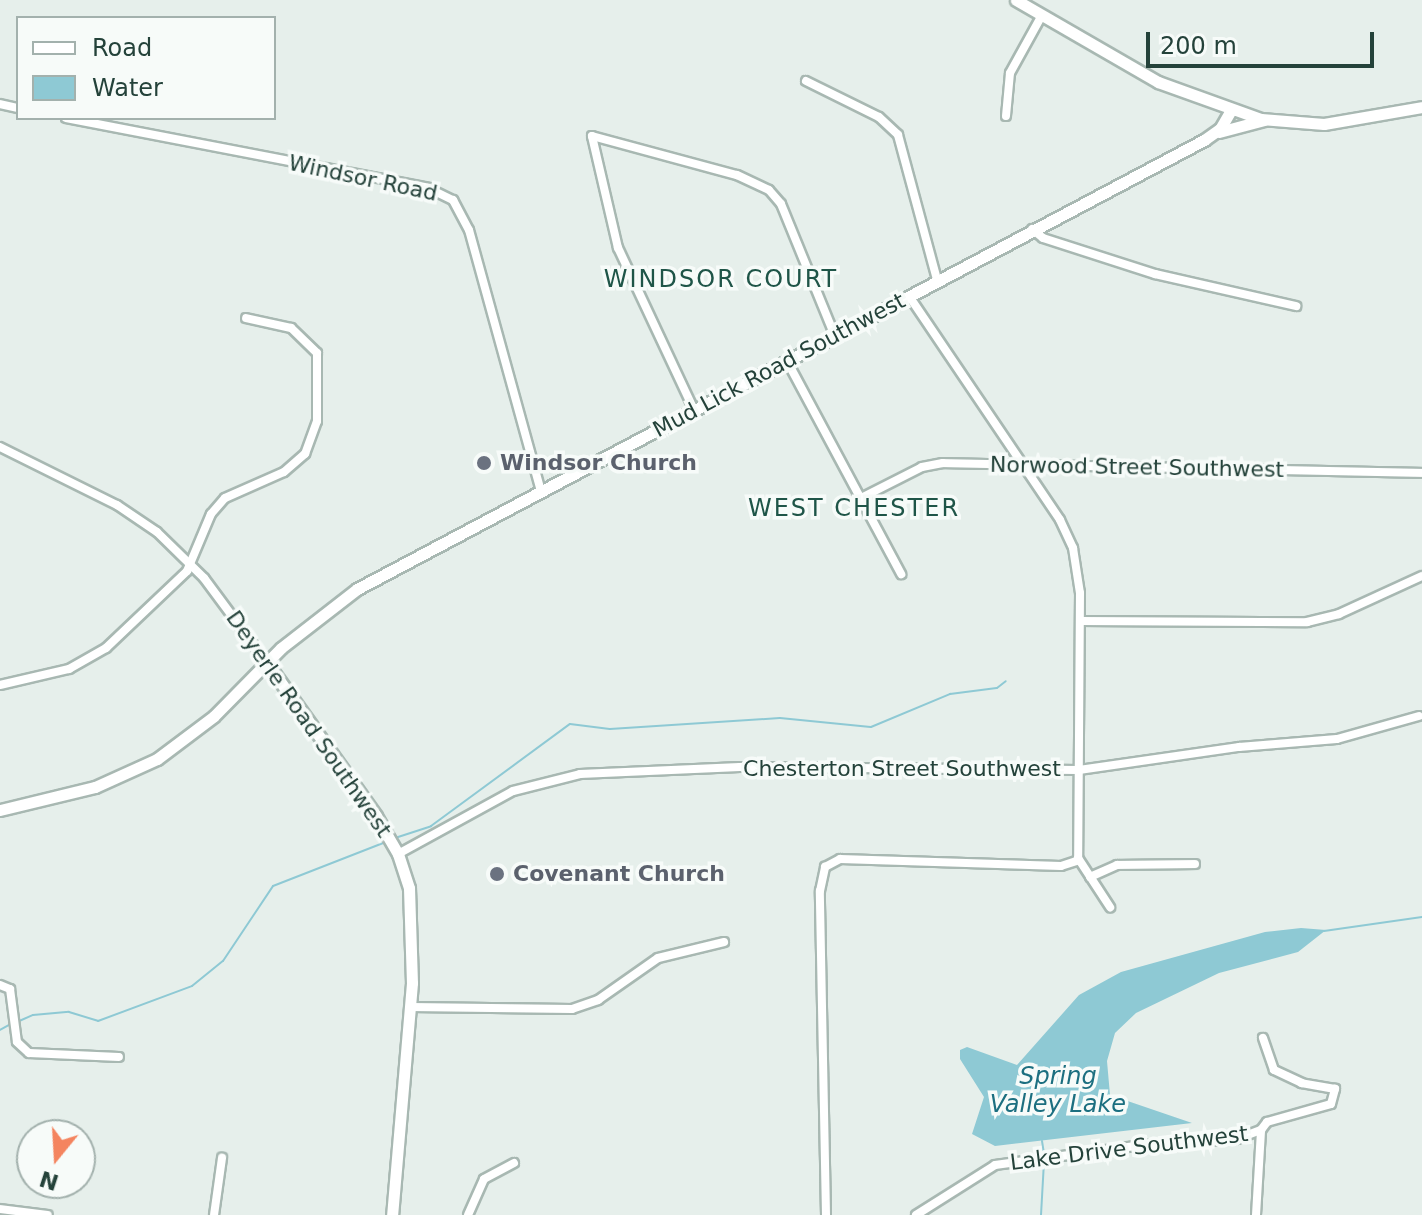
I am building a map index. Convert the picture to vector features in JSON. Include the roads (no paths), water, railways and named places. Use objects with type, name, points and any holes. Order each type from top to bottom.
[{"type":"street","points":[[1016,0],[1138,72],[1231,110],[1264,119],[1324,124],[1422,107]]},
{"type":"street","points":[[1006,116],[1010,73],[1042,15]]},
{"type":"street","points":[[806,81],[879,117],[898,135],[937,280]]},
{"type":"street","name":"Mud Lick Road Southwest","points":[[0,810],[95,787],[157,759],[214,716],[267,663],[357,589],[1214,134],[1231,110]]},
{"type":"street","points":[[1214,134],[1264,119]]},
{"type":"street","name":"Windsor Road","points":[[76,120],[428,188],[453,200],[469,230],[541,491]]},
{"type":"street","points":[[694,410],[618,248],[592,136],[708,167],[769,190],[781,204],[835,336]]},
{"type":"street","points":[[1032,229],[1043,238],[1155,274],[1296,306]]},
{"type":"street","points":[[909,296],[1023,465],[1073,548],[1080,621],[1079,860],[1110,907]]},
{"type":"street","points":[[0,685],[69,669],[94,656],[192,564],[216,508],[239,489],[299,462],[315,429],[321,369],[312,344],[281,324],[246,318]]},
{"type":"street","points":[[787,361],[901,574]]},
{"type":"street","name":"Deyerle Road Southwest","points":[[0,447],[127,511],[192,564],[267,663],[394,846],[411,902],[410,1007],[392,1215]]},
{"type":"street","name":"Norwood Street Southwest","points":[[861,498],[931,465],[1422,473]]},
{"type":"street","points":[[1080,621],[1307,622],[1339,614],[1422,576]]},
{"type":"street","name":"Chesterton Street Southwest","points":[[394,846],[513,791],[580,774],[740,767],[1079,770],[1239,747],[1337,739],[1419,716]]},
{"type":"street","points":[[826,1215],[820,891],[825,867],[840,859],[1061,866],[1079,860]]},
{"type":"street","points":[[1090,877],[1117,865],[1195,864]]},
{"type":"street","points":[[410,1007],[572,1009],[598,1000],[658,958],[724,942]]},
{"type":"street","points":[[0,985],[10,989],[17,1042],[29,1053],[119,1057]]},
{"type":"street","name":"Lake Drive Southwest","points":[[916,1215],[995,1165],[1143,1145],[1237,1139],[1261,1130],[1267,1122],[1328,1106],[1335,1089],[1283,1076],[1269,1064],[1263,1038]]},
{"type":"street","points":[[1256,1215],[1261,1130]]},
{"type":"street","points":[[214,1215],[222,1158]]},
{"type":"street","points":[[468,1215],[484,1179],[514,1163]]},
{"type":"street","points":[[0,1209],[48,1215]]},
{"type":"water","name":"Spring Valley Lake","points":[[1301,928],[1326,930],[1298,952],[1219,973],[1136,1013],[1115,1033],[1107,1061],[1110,1095],[1192,1123],[995,1146],[972,1134],[984,1097],[960,1059],[960,1050],[967,1047],[1017,1065],[1079,995],[1121,972],[1265,932]]},
{"type":"waterway","points":[[395,838],[431,826],[570,724],[610,729],[780,718],[871,727],[950,694],[997,688],[1006,681]]},
{"type":"waterway","points":[[17,1022],[33,1015],[69,1012],[98,1021],[192,986],[223,961],[273,886],[386,842]]},
{"type":"waterway","points":[[1324,931],[1422,917]]},
{"type":"waterway","points":[[0,1030],[11,1024]]},
{"type":"waterway","points":[[1042,1141],[1044,1154]]},
{"type":"waterway","points":[[1041,1215],[1044,1161]]},
{"type":"place","name":"Windsor Church","points":[[484,463]]},
{"type":"place","name":"Covenant Church","points":[[497,874]]},
{"type":"district","name":"WINDSOR COURT","points":[[721,280]]},
{"type":"district","name":"WEST CHESTER","points":[[854,509]]}]
